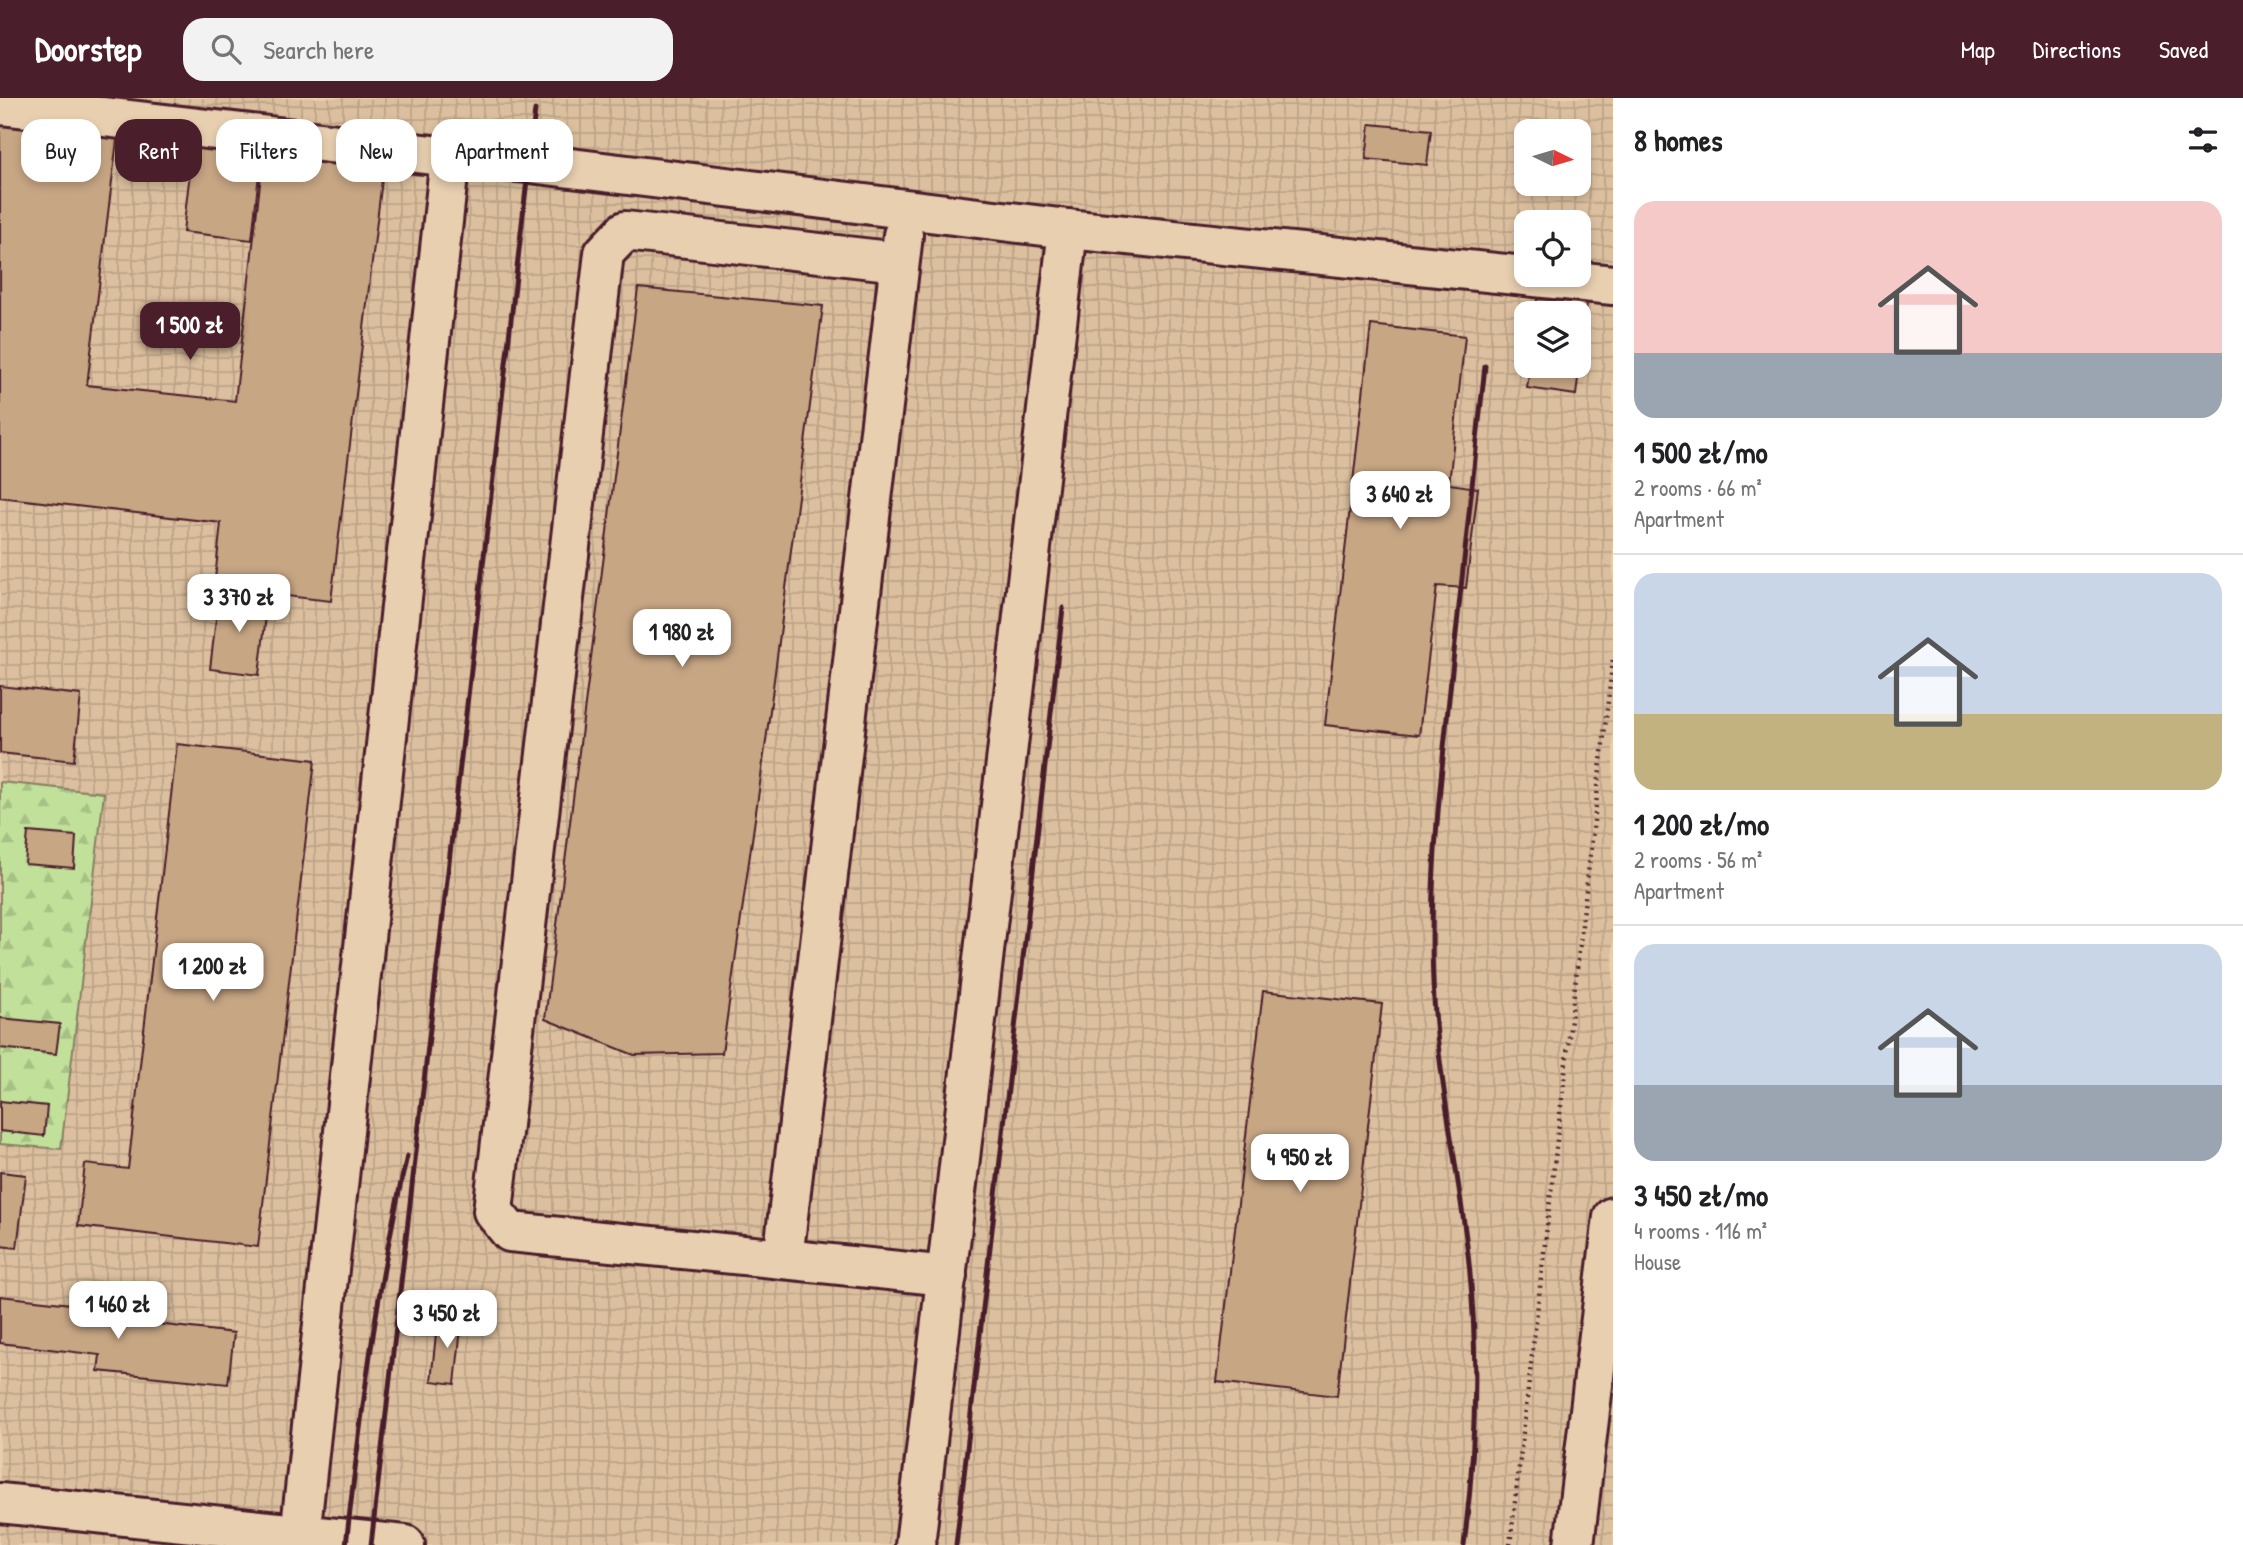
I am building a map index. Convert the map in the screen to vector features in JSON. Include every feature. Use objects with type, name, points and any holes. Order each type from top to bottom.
[{"type":"lane","points":[[0,105],[431,155]]},
{"type":"lane","points":[[573,168],[1068,229],[1613,285]]},
{"type":"lane","points":[[300,1539],[447,182]]},
{"type":"lane","points":[[783,1259],[906,209]]},
{"type":"lane","points":[[915,1545],[1068,229]]},
{"type":"lane","points":[[899,262],[625,232],[604,253],[494,1211],[510,1232],[947,1276]]},
{"type":"lane","points":[[1574,1545],[1613,1216]]},
{"type":"lane","points":[[0,1503],[300,1539],[405,1545]]},
{"type":"path","points":[[1510,1545],[1613,658]]},
{"type":"shaded area","points":[[0,98],[1613,98],[1613,1545],[0,1545]]},
{"type":"green space","points":[[0,782],[104,793],[61,1149],[0,1144]]},
{"type":"building","points":[[0,118],[21,120],[21,182],[101,182],[101,130],[115,132],[115,156],[87,385],[235,401],[260,182],[322,182],[322,156],[336,157],[336,182],[382,182],[331,601],[214,588],[221,523],[0,497]]},
{"type":"building","points":[[1370,124],[1431,130],[1427,165],[1366,159]]},
{"type":"building","points":[[202,147],[216,149],[216,182],[258,182],[252,240],[183,232],[189,182],[202,182]]},
{"type":"building","points":[[638,288],[823,306],[722,1053],[634,1055],[545,1019]]},
{"type":"building","points":[[1371,325],[1465,336],[1449,484],[1478,488],[1466,588],[1437,586],[1419,735],[1325,725]]},
{"type":"building","points":[[1528,378],[1578,378],[1576,395],[1527,388]]},
{"type":"building","points":[[219,593],[268,598],[259,675],[210,669]]},
{"type":"building","points":[[0,686],[81,695],[74,761],[0,753]]},
{"type":"building","points":[[177,744],[315,760],[258,1247],[78,1226],[85,1164],[128,1169]]},
{"type":"building","points":[[28,832],[76,836],[74,868],[25,864]]},
{"type":"building","points":[[1263,991],[1382,1004],[1337,1396],[1217,1382]]},
{"type":"building","points":[[0,1018],[60,1024],[56,1054],[0,1048]]},
{"type":"building","points":[[0,1101],[47,1106],[44,1136],[0,1131]]},
{"type":"building","points":[[0,1172],[26,1175],[17,1248],[0,1246]]},
{"type":"building","points":[[0,1296],[106,1308],[105,1318],[234,1333],[228,1384],[98,1371],[100,1355],[0,1343]]},
{"type":"building","points":[[438,1316],[462,1318],[455,1384],[431,1381]]},
{"type":"railway","points":[[371,1545],[535,110]]},
{"type":"railway","points":[[1464,1545],[1475,1400],[1474,1327],[1468,1254],[1437,1032],[1432,920],[1443,760],[1485,366]]},
{"type":"railway","points":[[956,1545],[1063,608]]},
{"type":"railway","points":[[346,1545],[378,1301],[407,1156]]}]
